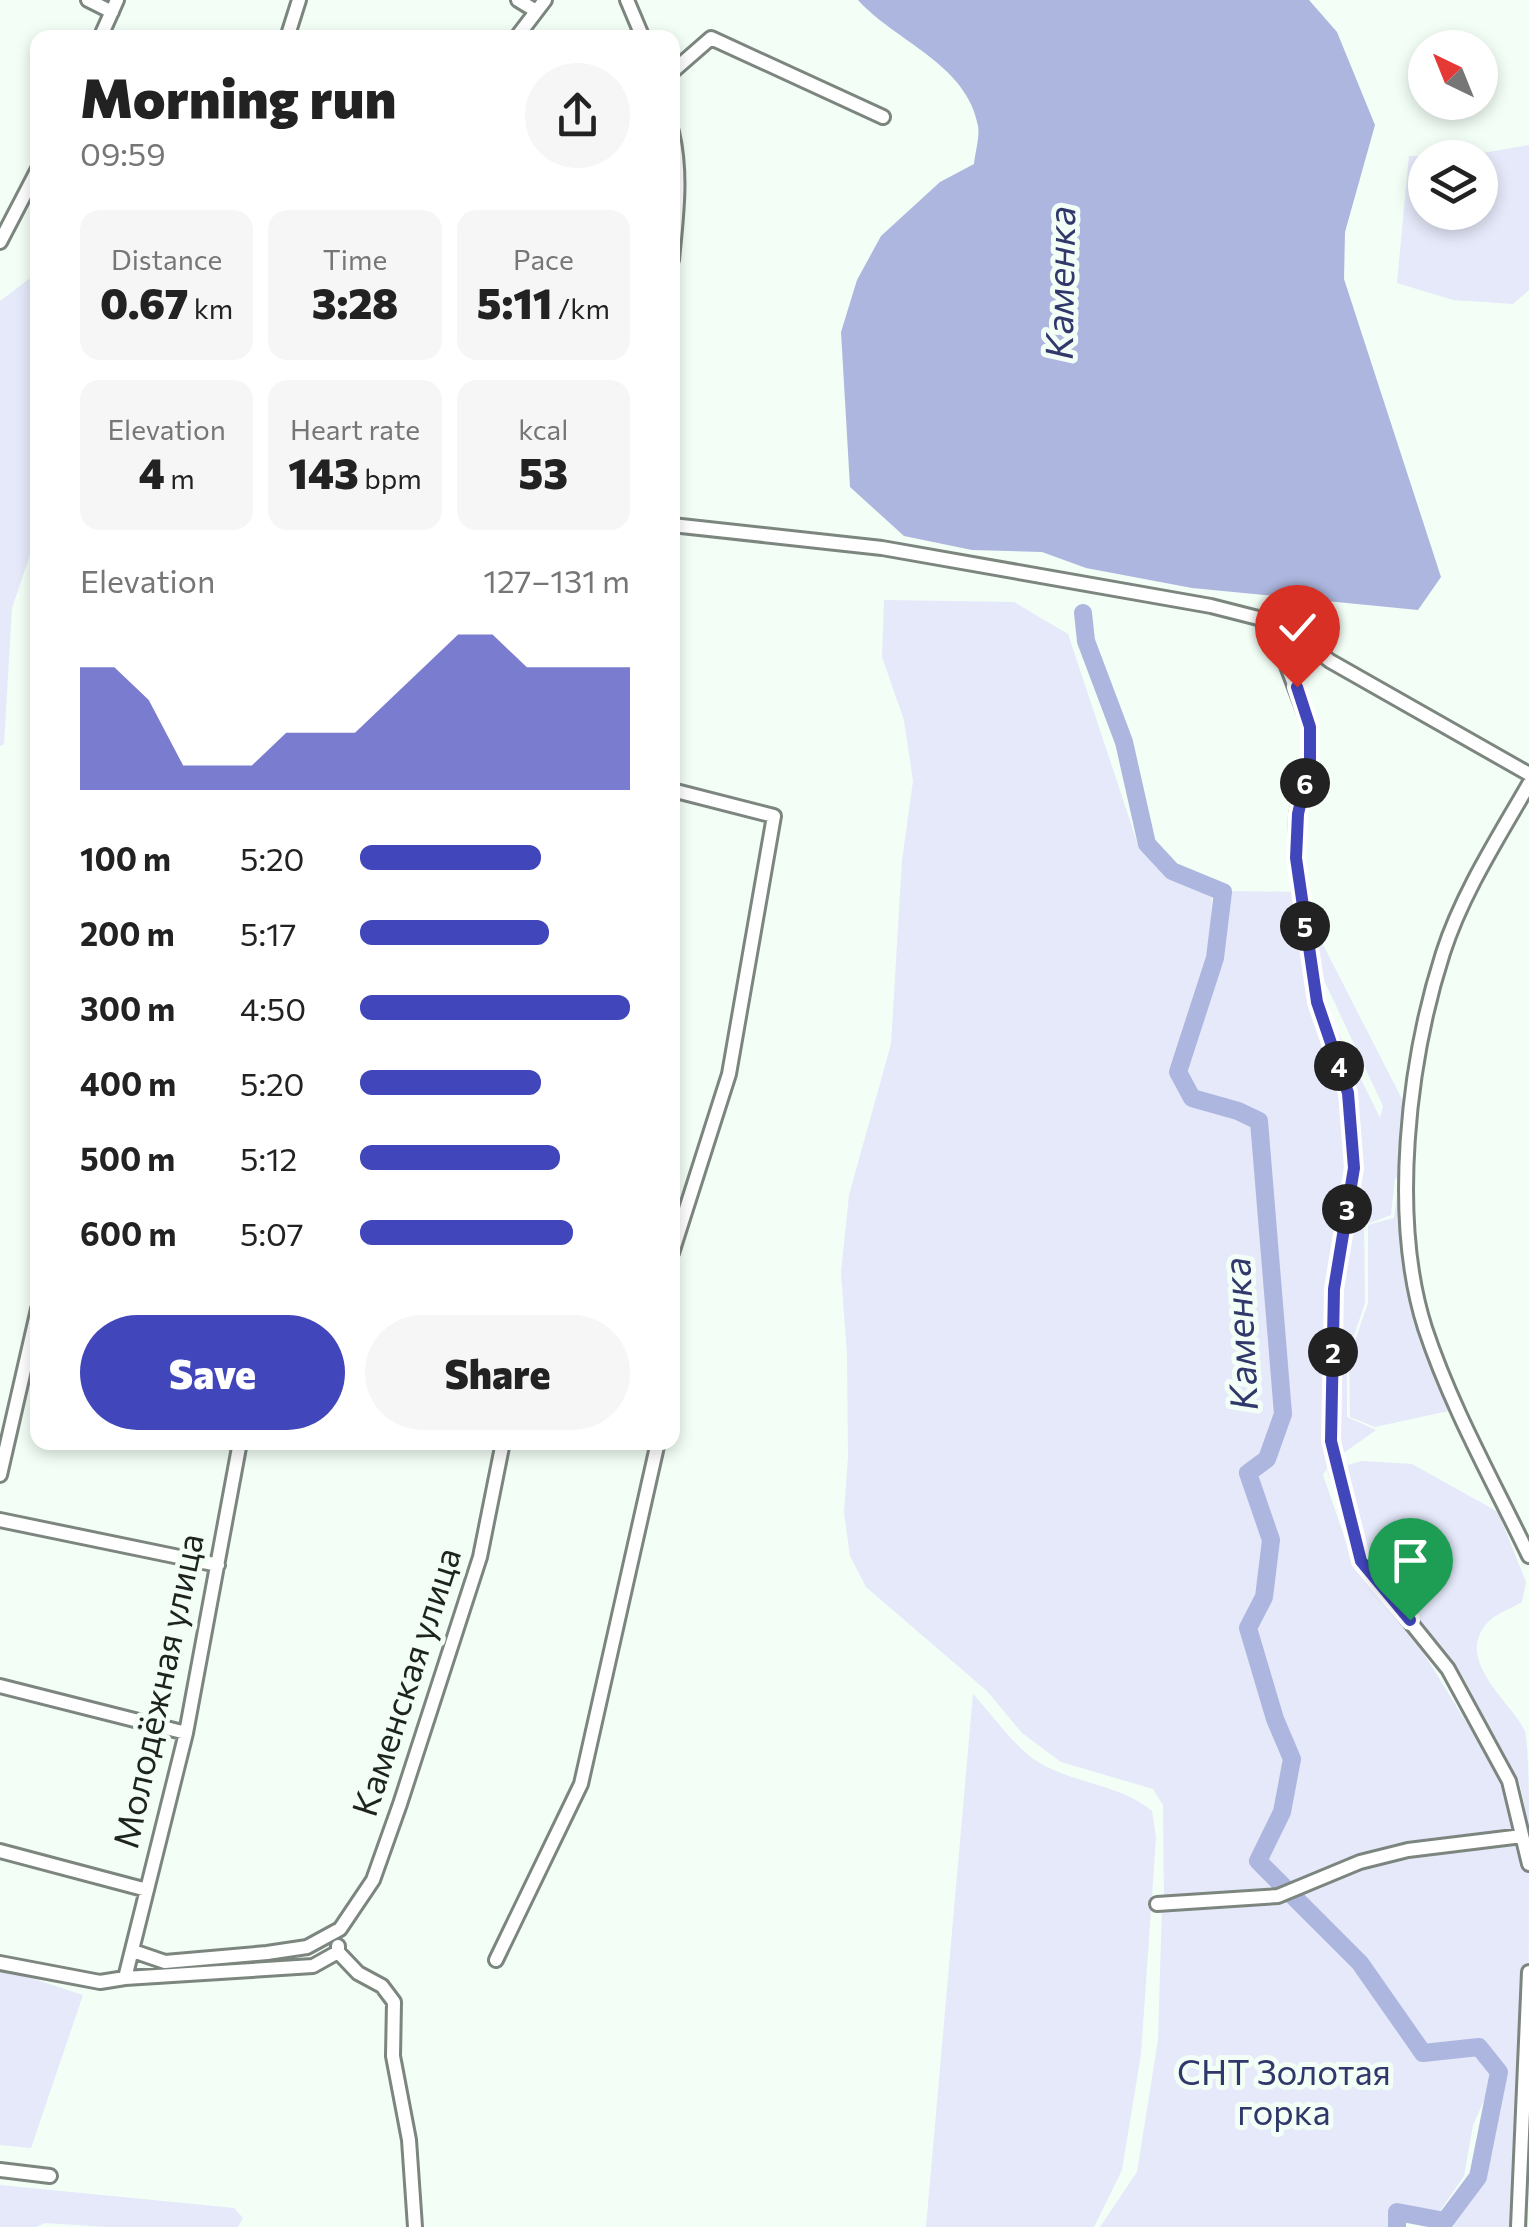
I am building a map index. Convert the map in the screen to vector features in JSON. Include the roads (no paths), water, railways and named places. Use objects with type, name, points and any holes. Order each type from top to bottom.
[{"type":"street","points":[[88,0],[114,6],[104,30]]},
{"type":"street","points":[[290,30],[300,0]]},
{"type":"street","points":[[518,0],[540,5],[522,30]]},
{"type":"street","points":[[627,0],[640,30]]},
{"type":"street","points":[[680,65],[712,38],[883,117]]},
{"type":"street","points":[[0,242],[30,185]]},
{"type":"street","points":[[680,526],[882,548],[1262,618],[1529,774]]},
{"type":"street","points":[[1299,638],[1287,656],[1287,666],[1310,727],[1310,760],[1298,814],[1296,858],[1317,1002],[1348,1093],[1354,1168],[1334,1289],[1331,1441],[1361,1561],[1448,1669],[1509,1781],[1529,1864]]},
{"type":"street","points":[[1529,784],[1487,857],[1444,952],[1414,1074],[1407,1168],[1409,1261],[1425,1326],[1447,1385],[1529,1556]]},
{"type":"street","points":[[680,792],[774,816],[728,1074],[680,1227]]},
{"type":"street","points":[[0,1475],[30,1368]]},
{"type":"street","name":"Молодёжная улица","points":[[125,1978],[186,1732],[239,1450]]},
{"type":"street","name":"Каменская улица","points":[[340,1929],[373,1880],[400,1804],[480,1557],[501,1450]]},
{"type":"street","points":[[496,1960],[581,1784],[656,1450]]},
{"type":"street","points":[[0,1520],[218,1565]]},
{"type":"street","points":[[0,1686],[186,1732]]},
{"type":"street","points":[[1156,1904],[1278,1896],[1360,1862],[1408,1850],[1522,1836]]},
{"type":"street","points":[[0,1851],[147,1890]]},
{"type":"street","points":[[133,1951],[165,1962],[267,1954],[307,1947],[340,1929]]},
{"type":"street","points":[[340,1929],[338,1952],[358,1973],[382,1986],[394,2002],[393,2056],[409,2140],[415,2227]]},
{"type":"street","points":[[0,1964],[100,1982],[313,1966],[338,1952]]},
{"type":"street","points":[[1518,2227],[1529,1972]]},
{"type":"street","points":[[0,2170],[50,2176]]},
{"type":"water","points":[[858,0],[1309,0],[1337,32],[1375,125],[1345,232],[1344,279],[1441,577],[1418,610],[1192,588],[1086,568],[1042,552],[972,550],[904,536],[850,487],[841,332],[857,280],[881,236],[940,182],[974,164],[978,130],[960,86]]},
{"type":"waterway","name":"Каменка","points":[[1083,613],[1086,641],[1124,742],[1147,844],[1172,871],[1223,892],[1215,958],[1178,1072],[1192,1098],[1259,1121],[1283,1414],[1267,1459],[1248,1473],[1271,1540],[1264,1597],[1248,1628],[1275,1719],[1292,1759],[1282,1812],[1258,1861],[1360,1963],[1423,2053],[1479,2047],[1499,2072],[1478,2177],[1445,2221],[1397,2212],[1397,2227]]},
{"type":"park label","name":"СНТ Золотая горка","points":[[1284,2093]]}]
